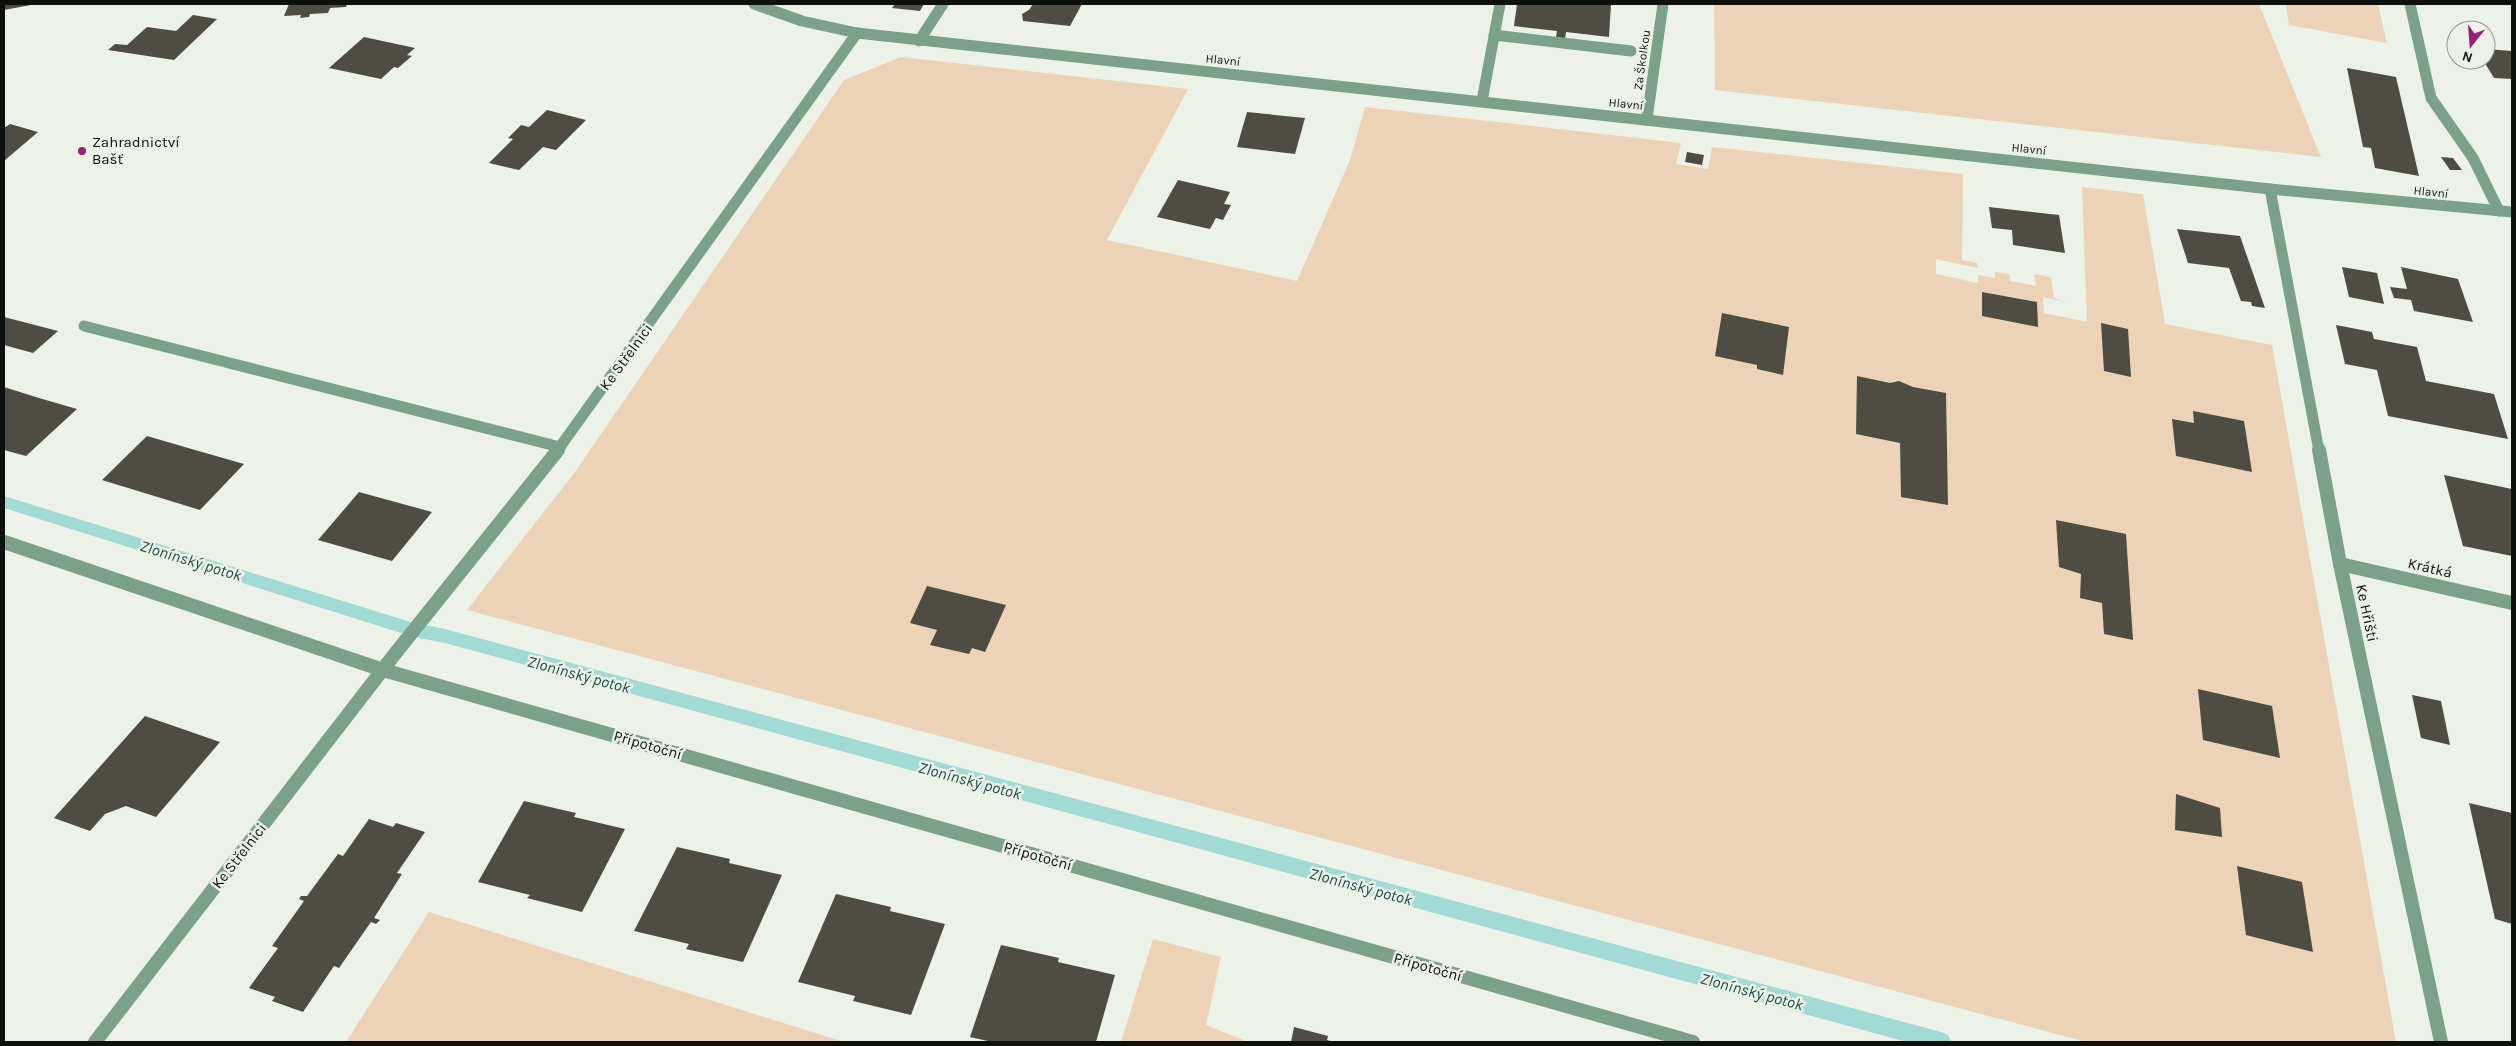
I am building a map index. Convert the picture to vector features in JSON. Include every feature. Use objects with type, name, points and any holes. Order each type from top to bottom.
[{"type":"street","name":"Hlavní","points":[[754,4],[802,21],[857,33],[920,41],[1647,119],[2270,189],[2512,212]]},
{"type":"street","points":[[920,41],[943,4]]},
{"type":"street","points":[[1482,101],[1500,4]]},
{"type":"street","name":"Za Školkou","points":[[1647,119],[1663,4]]},
{"type":"street","points":[[2410,4],[2431,98],[2473,158],[2499,212]]},
{"type":"street","name":"Ke Střelnici","points":[[95,1042],[394,655],[560,447],[857,33]]},
{"type":"street","points":[[1494,35],[1631,51]]},
{"type":"street","name":"Ke Hřišti","points":[[2270,189],[2340,564],[2441,1042]]},
{"type":"street","points":[[84,326],[560,447]]},
{"type":"street","points":[[4,542],[383,670]]},
{"type":"street","name":"Krátká","points":[[2340,564],[2512,603]]},
{"type":"street","name":"Přípotoční","points":[[383,670],[1693,1042]]},
{"type":"shaded area","points":[[1714,4],[2259,4],[2321,157],[1715,90]]},
{"type":"shaded area","points":[[2286,4],[2378,4],[2387,43],[2289,25]]},
{"type":"shaded area","points":[[901,57],[1188,89],[1107,240],[1297,281],[1350,160],[1365,107],[1681,143],[1676,164],[1708,169],[1712,147],[1963,174],[1962,260],[1977,263],[1978,268],[1936,259],[1936,274],[1978,283],[1978,275],[1995,278],[1995,272],[2010,274],[2010,281],[2036,286],[2034,274],[2051,277],[2054,298],[2070,303],[2043,297],[2044,313],[2087,322],[2082,187],[2143,194],[2165,324],[2272,345],[2396,1042],[2086,1042],[467,610],[575,472],[844,80]]},
{"type":"shaded area","points":[[429,912],[844,1042],[346,1042]]},
{"type":"shaded area","points":[[1153,939],[1221,957],[1206,1025],[1248,1042],[1121,1042]]},
{"type":"building","points":[[4,4],[31,4],[31,5],[4,10]]},
{"type":"building","points":[[289,4],[347,4],[346,7],[330,8],[328,13],[310,14],[309,17],[300,18],[301,15],[284,16]]},
{"type":"building","points":[[895,4],[924,4],[920,11],[892,8]]},
{"type":"building","points":[[1033,4],[1082,4],[1070,26],[1023,21],[1022,14],[1029,10]]},
{"type":"building","points":[[1517,4],[1611,4],[1609,37],[1566,32],[1565,39],[1556,37],[1557,31],[1514,26]]},
{"type":"building","points":[[193,15],[217,19],[174,60],[108,50],[115,44],[127,45],[147,27],[176,31]]},
{"type":"building","points":[[364,37],[415,48],[407,55],[412,56],[398,68],[394,67],[381,79],[329,68]]},
{"type":"building","points":[[2496,50],[2512,51],[2512,79],[2494,78],[2489,70],[2496,70]]},
{"type":"building","points":[[2347,68],[2396,77],[2419,176],[2375,168],[2371,148],[2363,147]]},
{"type":"building","points":[[547,110],[586,120],[556,150],[543,147],[519,170],[489,163],[513,139],[508,138],[521,125],[529,127]]},
{"type":"building","points":[[1247,112],[1305,118],[1295,154],[1237,147]]},
{"type":"building","points":[[10,124],[38,132],[4,161],[4,128]]},
{"type":"building","points":[[1687,152],[1704,155],[1702,165],[1685,162]]},
{"type":"building","points":[[2441,157],[2453,158],[2462,170],[2450,170]]},
{"type":"building","points":[[1178,180],[1230,192],[1224,204],[1231,205],[1223,220],[1216,218],[1210,229],[1157,217]]},
{"type":"building","points":[[1989,207],[2059,215],[2065,253],[2013,245],[2012,230],[1992,228]]},
{"type":"building","points":[[2177,229],[2240,236],[2265,308],[2252,306],[2251,302],[2241,301],[2229,268],[2188,263]]},
{"type":"building","points":[[2342,267],[2377,273],[2384,304],[2349,297]]},
{"type":"building","points":[[2401,267],[2458,279],[2473,322],[2414,311],[2411,300],[2394,298],[2390,287],[2407,289]]},
{"type":"building","points":[[1982,292],[2037,302],[2038,327],[1982,316]]},
{"type":"building","points":[[1722,313],[1789,327],[1783,375],[1757,369],[1757,365],[1715,356]]},
{"type":"building","points":[[4,317],[58,331],[33,353],[4,345]]},
{"type":"building","points":[[2101,323],[2128,329],[2131,377],[2104,371]]},
{"type":"building","points":[[2336,325],[2372,332],[2374,339],[2417,347],[2426,381],[2494,394],[2508,439],[2388,416],[2377,370],[2345,364]]},
{"type":"building","points":[[1857,376],[1890,383],[1899,381],[1913,387],[1946,393],[1948,505],[1901,497],[1900,443],[1856,434]]},
{"type":"building","points":[[4,387],[77,409],[26,456],[4,450]]},
{"type":"building","points":[[2193,411],[2244,421],[2252,472],[2176,456],[2172,419],[2194,423]]},
{"type":"building","points":[[147,436],[244,464],[200,510],[102,480]]},
{"type":"building","points":[[2444,475],[2512,489],[2512,556],[2463,546]]},
{"type":"building","points":[[359,492],[432,512],[392,561],[318,540]]},
{"type":"building","points":[[2056,520],[2126,534],[2133,640],[2104,634],[2102,603],[2080,598],[2081,574],[2059,567]]},
{"type":"building","points":[[927,586],[1006,605],[985,652],[972,648],[969,654],[930,645],[937,630],[910,623]]},
{"type":"building","points":[[2198,689],[2272,706],[2280,758],[2203,740]]},
{"type":"building","points":[[2412,695],[2441,701],[2450,745],[2421,738]]},
{"type":"building","points":[[145,716],[220,742],[156,817],[126,806],[105,814],[90,831],[54,818]]},
{"type":"building","points":[[2176,794],[2220,808],[2222,837],[2175,830]]},
{"type":"building","points":[[524,801],[576,813],[574,817],[625,829],[582,912],[527,898],[530,895],[478,882]]},
{"type":"building","points":[[2469,803],[2512,813],[2512,924],[2495,919]]},
{"type":"building","points":[[369,819],[393,827],[396,823],[425,832],[397,873],[402,874],[374,918],[380,920],[376,924],[371,922],[339,968],[334,966],[303,1012],[272,1001],[275,997],[249,988],[278,948],[272,946],[304,901],[299,899],[301,896],[307,896],[338,854],[343,856]]},
{"type":"building","points":[[677,847],[730,859],[729,863],[782,875],[743,962],[686,949],[689,944],[634,931]]},
{"type":"building","points":[[2237,866],[2302,882],[2313,952],[2246,935]]},
{"type":"building","points":[[836,894],[891,907],[890,911],[945,924],[911,1015],[853,1001],[855,996],[798,982]]},
{"type":"building","points":[[1001,945],[1059,958],[1058,962],[1115,975],[1096,1042],[992,1042],[970,1037]]},
{"type":"building","points":[[1294,1027],[1328,1036],[1327,1040],[1334,1042],[1291,1042]]},
{"type":"waterway","name":"Zlonínský potok","points":[[4,502],[414,630],[445,636],[1941,1042]]},
{"type":"place","name":"Zahradnictví Bašť","points":[[82,151]]}]
